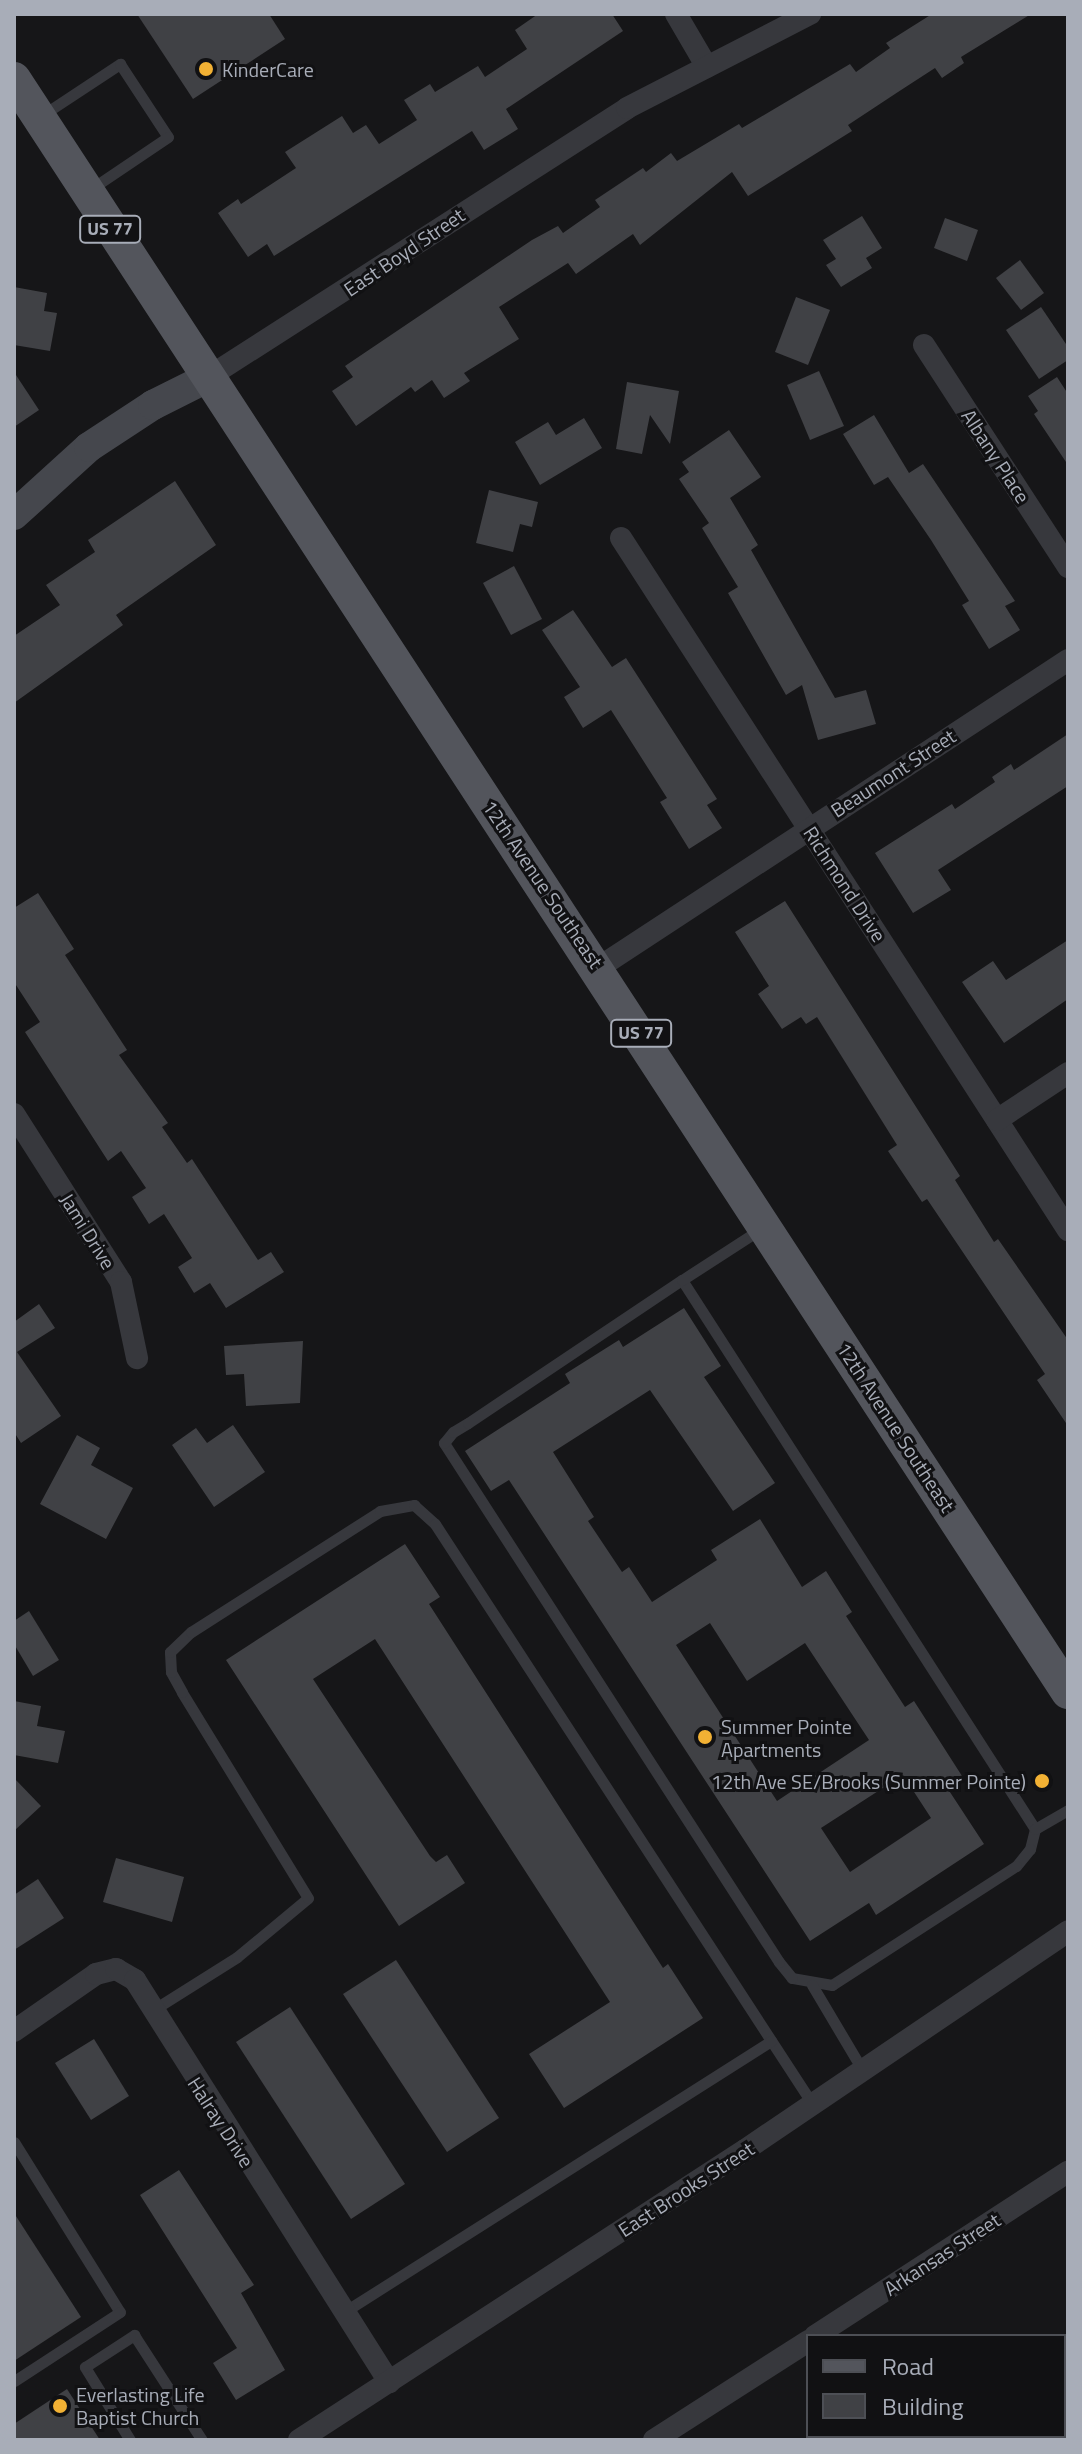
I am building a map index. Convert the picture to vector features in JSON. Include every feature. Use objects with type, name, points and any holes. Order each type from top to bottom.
[{"type":"main road","name":"12th Avenue Southeast","points":[[14,79],[207,378],[766,1225],[1068,1692]]},
{"type":"street","points":[[676,14],[707,67]]},
{"type":"street","name":"East Boyd Street","points":[[14,515],[43,484],[100,440],[207,378],[627,108],[810,14]]},
{"type":"street","name":"Albany Place","points":[[924,345],[1068,567]]},
{"type":"street","name":"Richmond Drive","points":[[621,538],[1068,1230]]},
{"type":"street","name":"Beaumont Street","points":[[598,968],[1068,660]]},
{"type":"street","points":[[997,1120],[1068,1073]]},
{"type":"street","name":"Jami Drive","points":[[14,1114],[121,1282],[137,1358]]},
{"type":"street","name":"East Brooks Street","points":[[299,2440],[813,2105],[1068,1931]]},
{"type":"street","name":"Halray Drive","points":[[14,2031],[86,1980],[116,1969],[135,1980],[389,2382]]},
{"type":"street","name":"Arkansas Street","points":[[818,2334],[1068,2172]]},
{"type":"street","points":[[654,2440],[806,2342]]},
{"type":"lane","points":[[39,118],[120,64],[168,137],[87,192]]},
{"type":"lane","points":[[766,1225],[444,1443],[792,1978],[812,1985],[832,1985],[1016,1866],[1030,1849],[1035,1829],[1068,1810]]},
{"type":"lane","points":[[682,1280],[1035,1829]]},
{"type":"lane","points":[[153,2010],[237,1957],[308,1898],[182,1692],[171,1672],[170,1652],[203,1624],[380,1511],[400,1504],[414,1505],[435,1524],[813,2105]]},
{"type":"lane","points":[[812,1985],[863,2071]]},
{"type":"lane","points":[[343,2312],[771,2041]]},
{"type":"lane","points":[[14,2142],[120,2312],[14,2381]]},
{"type":"lane","points":[[130,2440],[85,2367],[134,2335],[202,2440]]},
{"type":"building","name":"KinderCare","points":[[137,14],[269,14],[285,39],[193,99]]},
{"type":"building","points":[[538,14],[612,14],[623,31],[506,109],[518,129],[484,150],[472,131],[274,256],[267,244],[248,257],[218,213],[238,199],[241,204],[296,168],[285,152],[342,116],[353,133],[366,125],[379,144],[417,120],[404,100],[430,84],[435,92],[478,66],[485,77],[527,49],[515,30]]},
{"type":"building","points":[[932,14],[1031,14],[961,57],[964,63],[942,78],[935,68],[848,125],[852,131],[748,196],[732,172],[640,245],[633,234],[576,274],[568,263],[499,307],[519,339],[464,373],[470,381],[444,398],[432,380],[415,392],[411,387],[356,426],[332,391],[353,377],[345,366],[532,240],[558,226],[563,233],[600,207],[595,200],[643,168],[646,172],[671,153],[677,161],[739,124],[742,128],[850,64],[856,72],[890,48],[886,43]]},
{"type":"building","points":[[862,216],[882,248],[866,258],[872,268],[841,287],[826,265],[836,259],[823,240]]},
{"type":"building","points":[[945,218],[978,230],[967,261],[934,248]]},
{"type":"building","points":[[1020,260],[1044,293],[1021,310],[996,278]]},
{"type":"building","points":[[14,287],[47,293],[44,311],[57,313],[50,351],[14,345]]},
{"type":"building","points":[[796,297],[830,310],[808,365],[775,352]]},
{"type":"building","points":[[1041,307],[1068,347],[1068,360],[1039,379],[1006,330]]},
{"type":"building","points":[[819,371],[844,426],[810,440],[787,385]]},
{"type":"building","points":[[14,372],[39,410],[14,427]]},
{"type":"building","points":[[1057,377],[1068,394],[1068,465],[1034,414],[1038,411],[1028,396]]},
{"type":"building","points":[[627,382],[679,391],[670,444],[650,415],[642,454],[616,449]]},
{"type":"building","points":[[874,415],[909,473],[923,464],[1015,601],[1005,606],[1020,630],[989,649],[962,605],[969,601],[931,540],[888,477],[874,485],[843,434]]},
{"type":"building","points":[[584,418],[602,448],[540,485],[515,442],[548,422],[556,435]]},
{"type":"building","points":[[729,430],[761,477],[730,498],[758,545],[751,550],[835,698],[866,690],[876,724],[818,740],[802,685],[786,695],[728,593],[738,587],[702,528],[709,523],[679,479],[689,472],[682,462]]},
{"type":"building","points":[[175,481],[216,545],[116,615],[123,625],[14,703],[14,636],[60,605],[46,585],[95,552],[88,540]]},
{"type":"building","points":[[489,490],[538,502],[532,527],[520,524],[513,552],[476,543]]},
{"type":"building","points":[[514,566],[542,619],[511,635],[483,583]]},
{"type":"building","points":[[573,610],[612,667],[626,658],[717,799],[707,805],[722,828],[689,849],[660,802],[667,798],[611,710],[583,728],[564,697],[580,687],[542,630]]},
{"type":"building","points":[[1068,734],[1068,786],[938,870],[951,890],[913,913],[875,853],[952,804],[955,809],[995,782],[992,777],[1011,764],[1014,770]]},
{"type":"building","points":[[38,893],[74,949],[65,955],[127,1050],[119,1055],[168,1123],[162,1127],[187,1163],[192,1159],[258,1260],[271,1252],[284,1272],[226,1308],[210,1283],[194,1293],[178,1267],[192,1258],[164,1214],[149,1224],[132,1197],[146,1188],[121,1151],[108,1161],[25,1032],[40,1022],[14,982],[14,908]]},
{"type":"building","points":[[785,901],[960,1176],[955,1180],[994,1242],[998,1239],[1068,1340],[1068,1426],[1037,1380],[1045,1374],[927,1199],[922,1202],[888,1151],[897,1145],[817,1017],[806,1024],[801,1017],[782,1029],[758,994],[769,986],[735,932]]},
{"type":"building","points":[[1068,940],[1068,999],[1004,1043],[962,982],[993,961],[1006,980]]},
{"type":"building","points":[[39,1304],[55,1328],[17,1352],[61,1416],[21,1443],[14,1432],[14,1322]]},
{"type":"building","points":[[684,1308],[721,1366],[704,1377],[775,1483],[733,1511],[650,1390],[553,1452],[594,1517],[588,1521],[622,1572],[629,1567],[652,1602],[717,1560],[711,1550],[760,1519],[802,1587],[826,1571],[852,1612],[846,1616],[905,1707],[914,1701],[962,1776],[946,1786],[984,1844],[876,1915],[869,1903],[810,1941],[509,1480],[491,1491],[465,1451],[570,1383],[565,1374],[619,1340],[623,1347]],"holes":[[[710,1623],[747,1681],[805,1643],[869,1740],[777,1801],[676,1645]],[[903,1775],[931,1818],[850,1872],[821,1828]]]},
{"type":"building","points":[[303,1341],[300,1403],[246,1406],[244,1374],[226,1375],[224,1346]]},
{"type":"building","points":[[233,1425],[265,1472],[214,1507],[172,1445],[196,1428],[207,1443]]},
{"type":"building","points":[[77,1435],[100,1448],[91,1465],[133,1488],[106,1539],[40,1504]]},
{"type":"building","points":[[405,1544],[440,1597],[429,1604],[663,1968],[668,1964],[703,2018],[564,2108],[529,2054],[610,2002],[375,1639],[313,1679],[430,1856],[436,1862],[447,1855],[465,1883],[399,1926],[226,1660]]},
{"type":"building","points":[[29,1611],[59,1660],[33,1676],[14,1644],[14,1621]]},
{"type":"building","points":[[14,1701],[41,1706],[37,1726],[65,1731],[58,1763],[14,1755]]},
{"type":"building","points":[[14,1778],[41,1806],[14,1831]]},
{"type":"building","points":[[116,1858],[184,1877],[172,1922],[103,1902]]},
{"type":"building","points":[[38,1879],[64,1918],[14,1950],[14,1895]]},
{"type":"building","points":[[396,1960],[499,2118],[447,2152],[343,1994]]},
{"type":"building","points":[[290,2007],[405,2184],[351,2219],[236,2042]]},
{"type":"building","points":[[94,2039],[129,2096],[91,2120],[55,2063]]},
{"type":"building","points":[[179,2170],[254,2285],[241,2293],[285,2370],[236,2400],[213,2363],[237,2348],[140,2195]]},
{"type":"building","points":[[14,2213],[81,2317],[14,2361]]},
{"type":"building","name":"Everlasting Life Baptist Church","points":[[67,2389],[100,2440],[14,2440],[14,2424]]},
{"type":"place","name":"KinderCare","points":[[206,69]]},
{"type":"place","name":"Summer Pointe Apartments","points":[[705,1737]]},
{"type":"place","name":"12th Ave SE/Brooks (Summer Pointe)","points":[[1042,1781]]},
{"type":"place","name":"Everlasting Life Baptist Church","points":[[60,2406]]}]
